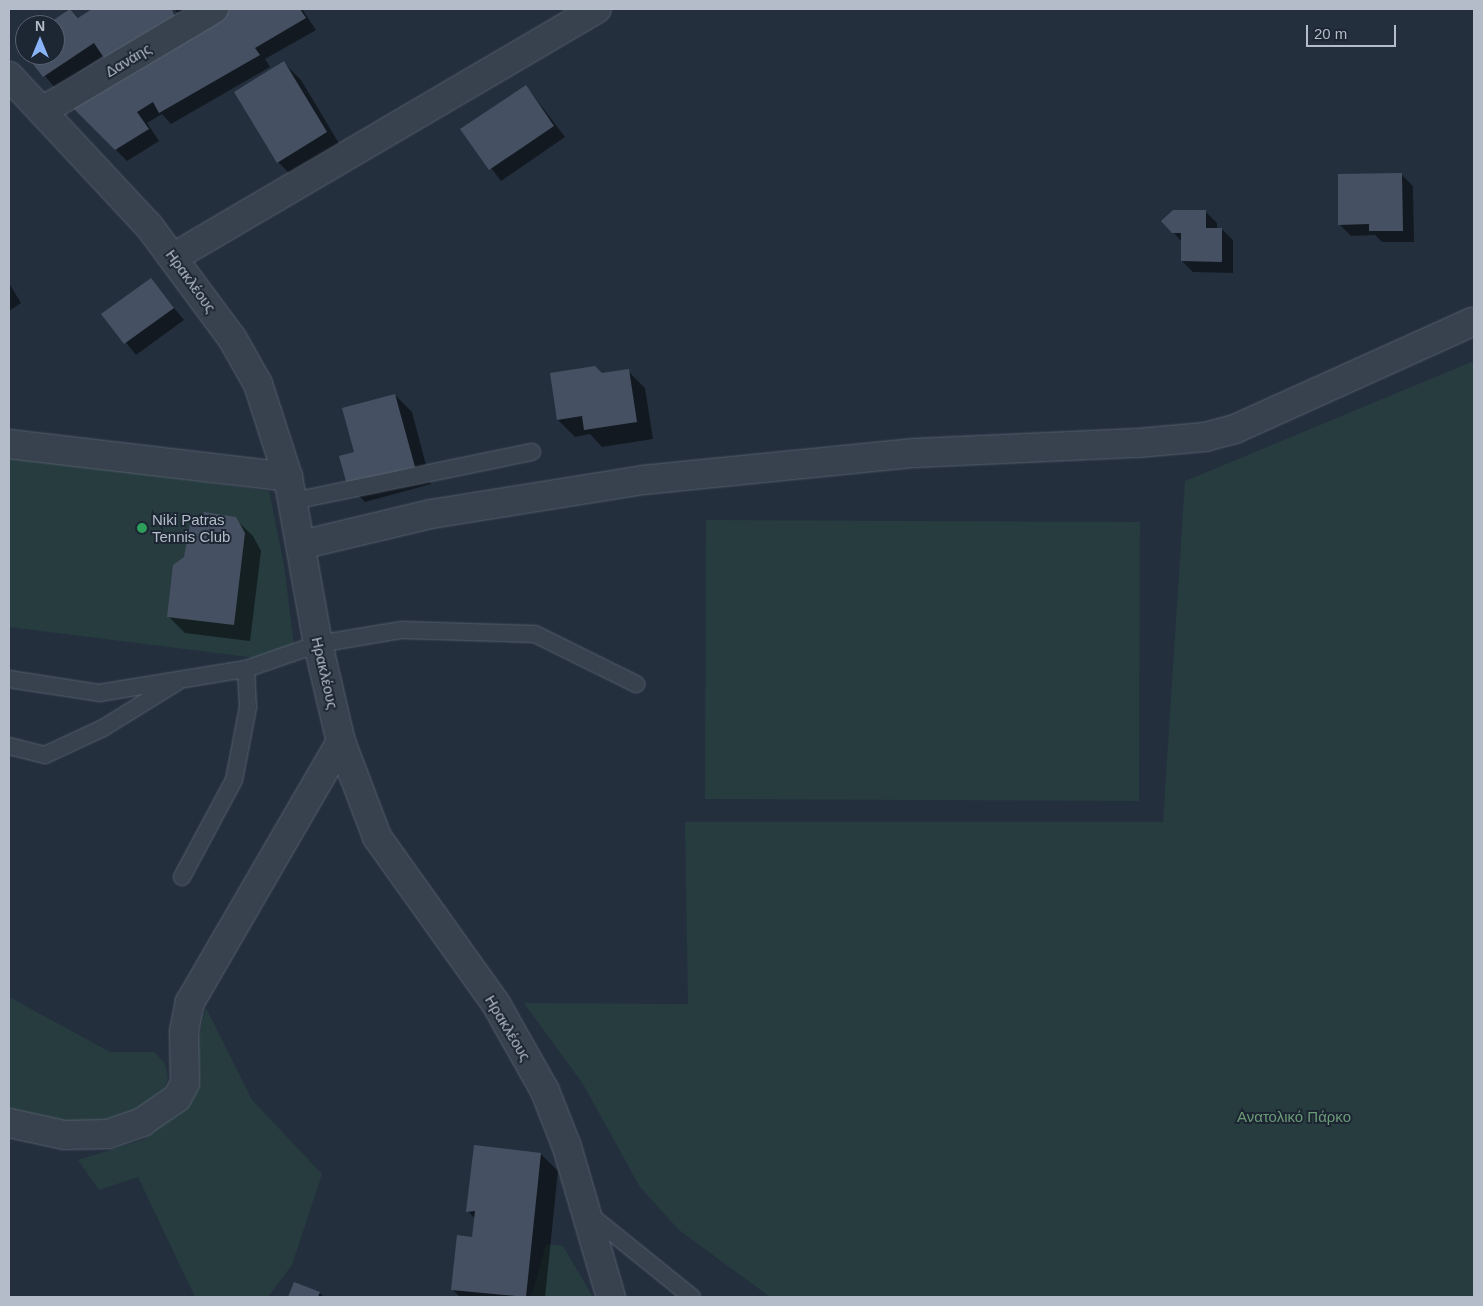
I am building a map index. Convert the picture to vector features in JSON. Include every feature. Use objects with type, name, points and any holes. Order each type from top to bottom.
[{"type":"street","name":"Δανάης","points":[[42,111],[214,9]]},
{"type":"street","points":[[174,257],[597,9]]},
{"type":"street","name":"Ηρακλέους","points":[[9,76],[125,198],[174,257],[246,360],[270,414],[291,489],[318,644],[341,742],[377,837],[496,1004],[545,1091],[567,1147],[611,1297]]},
{"type":"street","points":[[301,546],[440,512],[643,480],[915,454],[1138,444],[1205,437],[1235,429],[1473,322]]},
{"type":"street","points":[[9,444],[291,489]]},
{"type":"street","points":[[9,1123],[64,1135],[108,1134],[142,1122],[177,1098],[185,1083],[184,1032],[190,1002],[341,742]]},
{"type":"lane","points":[[291,489],[532,452]]},
{"type":"lane","points":[[9,679],[99,693],[246,668],[318,644],[402,630],[535,634],[636,684]]},
{"type":"lane","points":[[182,877],[234,780],[248,707],[246,668]]},
{"type":"lane","points":[[9,746],[45,755],[103,728],[182,679]]},
{"type":"lane","points":[[585,1211],[692,1297]]},
{"type":"green space","name":"Ανατολικό Πάρκο","points":[[1474,361],[1474,1297],[770,1297],[679,1230],[640,1187],[583,1084],[524,1003],[688,1004],[685,822],[1163,822],[1185,481]]},
{"type":"green space","name":"Niki Patras Tennis Club","points":[[9,455],[269,491],[284,565],[296,663],[9,627]]},
{"type":"green space","points":[[706,520],[1140,522],[1139,801],[705,799]]},
{"type":"green space","points":[[9,997],[110,1052],[154,1052],[165,1063],[168,1078],[162,1095],[144,1111],[99,1130],[9,1116]]},
{"type":"green space","points":[[206,1008],[252,1100],[322,1174],[292,1265],[268,1297],[195,1297],[138,1177],[99,1190],[78,1160],[145,1139],[182,1106]]},
{"type":"green space","points":[[546,1244],[563,1246],[593,1297],[531,1297]]},
{"type":"building","points":[[70,9],[78,18],[92,9],[172,9],[176,19],[106,61],[94,43],[65,62],[65,15],[61,15]]},
{"type":"building","points":[[231,9],[300,9],[306,18],[255,48],[260,55],[159,113],[153,102],[137,112],[149,129],[115,150],[69,104]]},
{"type":"building","points":[[284,61],[327,132],[277,163],[234,92]]},
{"type":"building","points":[[34,65],[61,65],[43,77]]},
{"type":"building","points":[[526,85],[554,126],[489,170],[460,129]]},
{"type":"building","points":[[1402,173],[1403,231],[1369,231],[1369,224],[1338,225],[1338,174]]},
{"type":"building","points":[[1173,210],[1206,210],[1206,228],[1222,228],[1222,262],[1181,261],[1181,233],[1172,233],[1161,221]]},
{"type":"building","points":[[151,278],[174,308],[124,344],[101,314]]},
{"type":"building","points":[[595,366],[602,373],[629,369],[637,422],[584,430],[582,416],[557,420],[550,373]]},
{"type":"building","points":[[395,394],[415,467],[347,485],[339,456],[354,452],[342,408]]},
{"type":"building","points":[[204,512],[236,517],[245,533],[234,625],[167,617],[173,565],[184,557],[190,524]]},
{"type":"building","points":[[474,1145],[541,1153],[526,1297],[451,1290],[457,1235],[472,1237],[475,1211],[466,1212]]},
{"type":"building","points":[[294,1282],[320,1292],[318,1297],[288,1297]]},
{"type":"place","name":"Niki Patras Tennis Club","points":[[142,528]]}]
